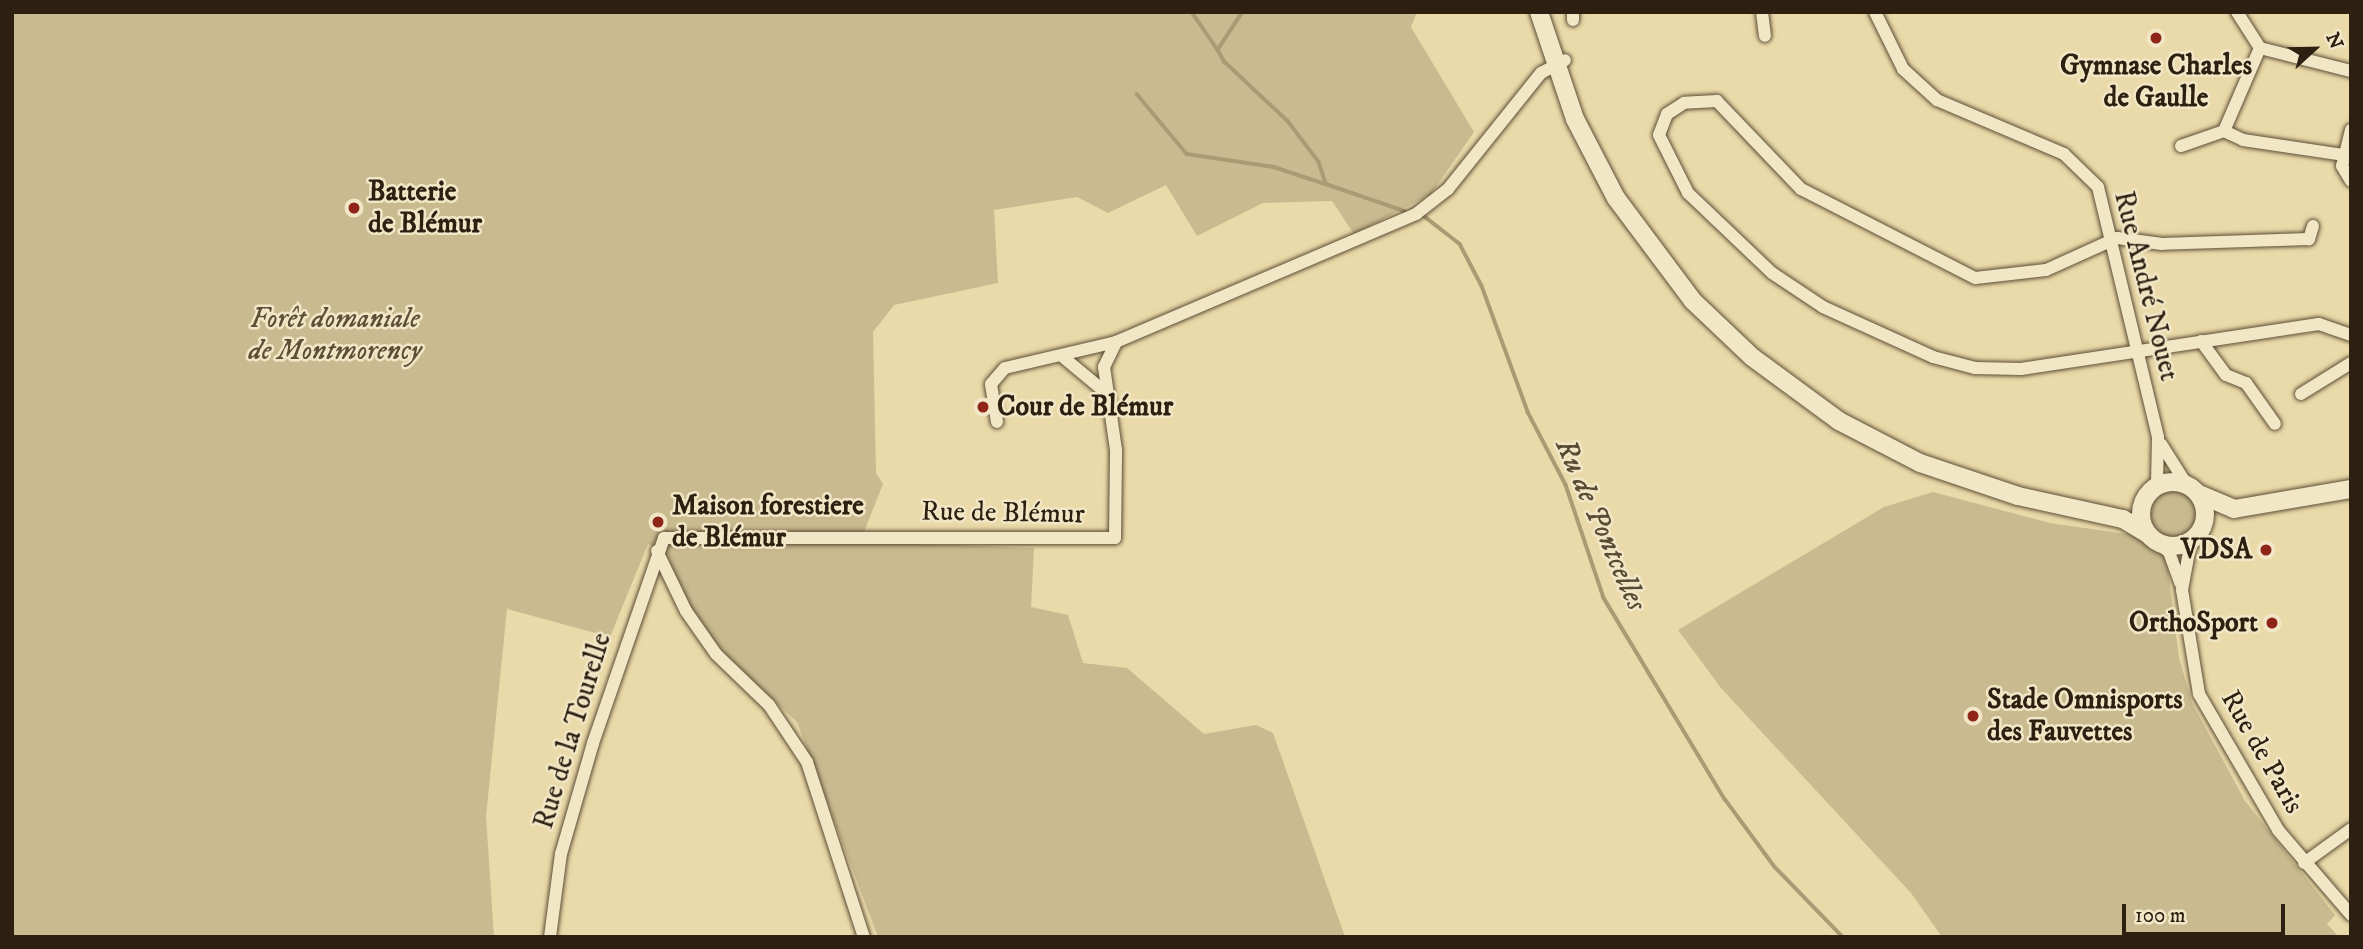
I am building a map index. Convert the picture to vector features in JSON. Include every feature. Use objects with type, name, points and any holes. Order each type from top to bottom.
[{"type":"main road","points":[[1539,12],[1562,66],[1599,169],[1669,272],[1752,358],[1867,437],[1979,485],[2095,511],[2173,546],[2194,538],[2230,516],[2351,495]]},
{"type":"main road","points":[[1550,12],[1562,66]]},
{"type":"main road","points":[[2095,511],[2151,492],[2192,488],[2214,505],[2234,509],[2351,489]]},
{"type":"main road","points":[[2192,488],[2205,509],[2194,538]]},
{"type":"main road","points":[[2151,492],[2141,517],[2152,537]]},
{"type":"street","points":[[1762,12],[1765,36]]},
{"type":"street","name":"Rue André Nouet","points":[[1875,12],[1903,69],[1937,100],[2083,169],[2098,187],[2158,437],[2192,488]]},
{"type":"street","points":[[2237,12],[2260,48],[2351,71]]},
{"type":"street","points":[[2224,131],[2260,48]]},
{"type":"street","points":[[997,422],[991,384],[997,375],[1017,362],[1063,357],[1116,341],[1416,214],[1448,189],[1532,84],[1562,66]]},
{"type":"street","points":[[2313,226],[2309,239],[2111,241],[2046,270],[1975,278],[1801,188],[1717,101],[1684,103],[1661,124],[1667,157],[1688,193],[1772,273],[1823,307],[1885,338],[1975,368],[2072,364],[2136,349],[2319,324],[2351,335]]},
{"type":"street","points":[[2351,130],[2343,155],[2351,181]]},
{"type":"street","points":[[2180,146],[2224,131],[2243,140],[2343,155]]},
{"type":"street","name":"Rue de Blémur","points":[[658,547],[683,537],[1115,538],[1116,450],[1104,391],[1104,367],[1116,341]]},
{"type":"street","points":[[2200,341],[2226,375],[2246,383],[2276,424]]},
{"type":"street","points":[[1063,357],[1104,391]]},
{"type":"street","points":[[2301,394],[2351,363]]},
{"type":"street","name":"Rue André Nouet","points":[[2151,492],[2158,437]]},
{"type":"street","name":"Rue de Paris","points":[[2152,537],[2173,559],[2182,590],[2199,694],[2240,772],[2304,863],[2351,915]]},
{"type":"street","name":"Rue de Paris","points":[[2182,590],[2194,538]]},
{"type":"street","points":[[658,547],[716,654],[769,705],[807,762],[864,937]]},
{"type":"street","name":"Rue de la Tourelle","points":[[550,937],[561,854],[658,547]]},
{"type":"street","points":[[2304,863],[2351,829]]},
{"type":"green space","name":"Forêt domaniale de Montmorency","points":[[12,12],[1417,12],[1411,27],[1474,132],[1431,194],[1354,234],[1332,201],[1263,203],[1197,236],[1166,185],[1108,213],[1077,197],[994,210],[998,283],[894,305],[873,332],[876,473],[883,484],[860,542],[1034,548],[1031,607],[1068,615],[1083,663],[1127,668],[1204,734],[1256,725],[1273,733],[1345,937],[878,937],[797,722],[726,656],[692,610],[665,553],[648,544],[610,637],[507,609],[486,816],[494,937],[12,937]]},
{"type":"green space","points":[[2175,490],[2192,497],[2199,514],[2192,531],[2175,538],[2158,531],[2151,514],[2158,497]]},
{"type":"green space","name":"Stade Omnisports des Fauvettes","points":[[1933,492],[2050,523],[2140,536],[2166,555],[2179,658],[2192,703],[2245,801],[2335,915],[2327,924],[2339,937],[1942,937],[1911,893],[1721,688],[1678,630],[1884,507]]},
{"type":"waterway","points":[[1192,12],[1218,50]]},
{"type":"waterway","name":"Ru de Pontcelles","points":[[1243,12],[1218,50],[1224,61],[1288,121],[1319,162],[1326,184],[1405,211]]},
{"type":"waterway","name":"Ru de Pontcelles","points":[[1137,94],[1187,154],[1274,167],[1325,184]]},
{"type":"waterway","name":"Ru de Pontcelles","points":[[1424,216],[1460,244],[1482,286],[1528,412],[1566,485],[1604,598],[1725,799],[1775,867],[1843,937]]},
{"type":"place","name":"Gymnase Charles de Gaulle","points":[[2156,38]]},
{"type":"place","name":"Batterie de Blémur","points":[[354,208]]},
{"type":"place","name":"Cour de Blémur","points":[[983,407]]},
{"type":"place","name":"Maison forestiere de Blémur","points":[[658,522]]},
{"type":"place","name":"VDSA","points":[[2266,550]]},
{"type":"place","name":"OrthoSport","points":[[2272,623]]},
{"type":"place","name":"Stade Omnisports des Fauvettes","points":[[1973,716]]}]
